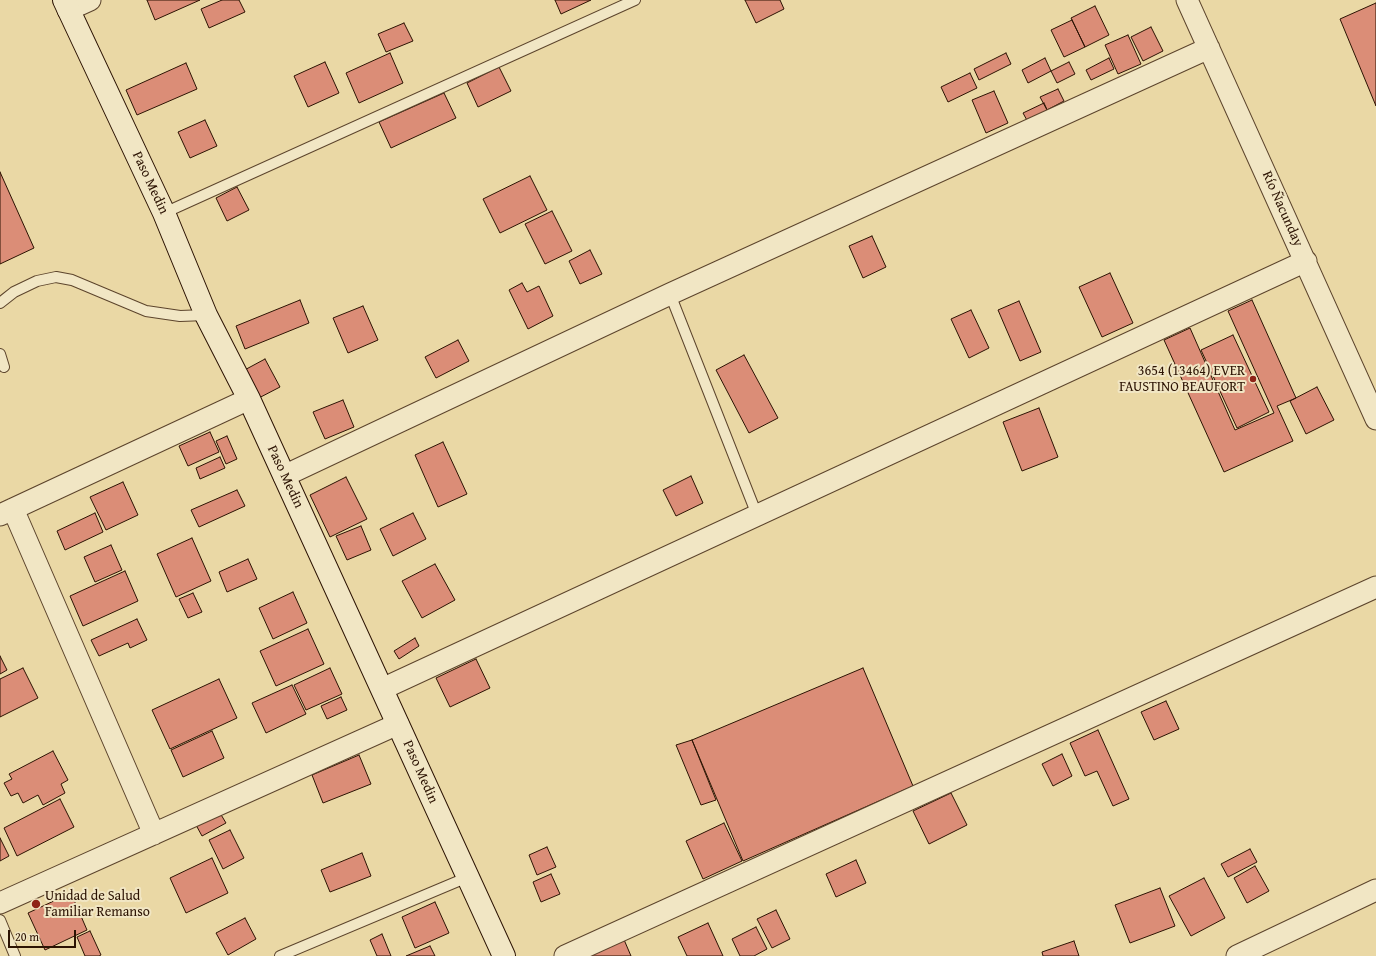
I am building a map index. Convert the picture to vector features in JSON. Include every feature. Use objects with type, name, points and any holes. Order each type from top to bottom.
[{"type":"street","points":[[66,5],[90,0]]},
{"type":"street","name":"Río Ñacunday","points":[[1187,0],[1376,419]]},
{"type":"street","name":"Paso Medin","points":[[66,5],[164,213],[206,315],[249,399],[504,956]]},
{"type":"street","points":[[284,476],[670,294],[1209,48]]},
{"type":"street","points":[[382,689],[1306,261]]},
{"type":"street","points":[[154,834],[7,512],[249,399]]},
{"type":"street","points":[[565,956],[1376,587]]},
{"type":"street","points":[[0,903],[398,724]]},
{"type":"street","points":[[1237,956],[1376,890]]},
{"type":"lane","points":[[164,213],[635,0]]},
{"type":"lane","points":[[0,304],[14,292],[37,281],[56,277],[72,280],[146,311],[180,316],[206,315]]},
{"type":"lane","points":[[670,294],[757,515]]},
{"type":"lane","points":[[0,354],[4,368]]},
{"type":"lane","points":[[280,956],[468,877]]},
{"type":"lane","points":[[0,920],[15,956]]},
{"type":"building","points":[[147,0],[200,0],[155,20]]},
{"type":"building","points":[[222,0],[239,0],[245,12],[209,28],[201,9]]},
{"type":"building","points":[[555,0],[591,0],[561,14]]},
{"type":"building","points":[[745,0],[780,0],[784,9],[756,23]]},
{"type":"building","points":[[1376,3],[1376,106],[1340,19]]},
{"type":"building","points":[[1095,6],[1109,35],[1085,47],[1071,18]]},
{"type":"building","points":[[1072,20],[1085,47],[1064,57],[1051,30]]},
{"type":"building","points":[[404,23],[413,41],[386,52],[378,34]]},
{"type":"building","points":[[1151,27],[1163,51],[1143,61],[1131,37]]},
{"type":"building","points":[[1128,35],[1141,64],[1118,74],[1105,45]]},
{"type":"building","points":[[390,53],[403,83],[359,103],[346,73]]},
{"type":"building","points":[[1006,53],[1011,64],[979,80],[974,69]]},
{"type":"building","points":[[1045,58],[1051,71],[1028,83],[1022,70]]},
{"type":"building","points":[[1109,58],[1114,69],[1091,80],[1086,70]]},
{"type":"building","points":[[325,62],[339,93],[308,107],[294,76]]},
{"type":"building","points":[[1069,62],[1075,74],[1057,83],[1051,71]]},
{"type":"building","points":[[186,63],[197,89],[137,115],[126,90]]},
{"type":"building","points":[[499,67],[511,91],[478,107],[467,83]]},
{"type":"building","points":[[970,73],[977,88],[948,102],[941,87]]},
{"type":"building","points":[[1058,89],[1064,101],[1047,110],[1040,97]]},
{"type":"building","points":[[994,91],[1008,123],[986,133],[972,100]]},
{"type":"building","points":[[444,93],[456,118],[391,148],[379,122]]},
{"type":"building","points":[[1044,103],[1049,114],[1029,124],[1023,113]]},
{"type":"building","points":[[205,120],[217,146],[190,158],[178,132]]},
{"type":"building","points":[[0,172],[34,248],[0,264]]},
{"type":"building","points":[[530,176],[547,210],[500,233],[483,199]]},
{"type":"building","points":[[237,187],[249,210],[227,221],[216,198]]},
{"type":"building","points":[[552,211],[572,251],[545,264],[525,224]]},
{"type":"building","points":[[872,236],[886,267],[863,278],[849,246]]},
{"type":"building","points":[[590,250],[602,274],[580,284],[569,261]]},
{"type":"building","points":[[1110,273],[1133,323],[1102,337],[1079,287]]},
{"type":"building","points":[[522,283],[527,292],[539,286],[553,316],[528,329],[509,290]]},
{"type":"building","points":[[300,300],[309,323],[245,349],[236,326]]},
{"type":"building","points":[[1252,300],[1296,398],[1277,406],[1293,441],[1224,472],[1164,340],[1190,328],[1235,430],[1274,413],[1228,311]]},
{"type":"building","points":[[1019,301],[1041,352],[1020,361],[998,310]]},
{"type":"building","points":[[363,306],[378,340],[348,353],[333,318]]},
{"type":"building","points":[[971,310],[989,348],[969,358],[951,319]]},
{"type":"building","points":[[1233,335],[1269,412],[1237,428],[1201,350]]},
{"type":"building","points":[[458,340],[469,361],[436,378],[425,357]]},
{"type":"building","points":[[744,355],[778,418],[749,433],[716,370]]},
{"type":"building","points":[[265,359],[280,387],[253,401],[239,373]]},
{"type":"building","points":[[1317,387],[1334,420],[1306,434],[1290,401]]},
{"type":"building","points":[[343,400],[354,427],[325,439],[313,412]]},
{"type":"building","points":[[1039,408],[1058,457],[1022,471],[1003,422]]},
{"type":"building","points":[[210,432],[219,452],[188,466],[179,446]]},
{"type":"building","points":[[227,436],[237,459],[226,464],[216,441]]},
{"type":"building","points":[[443,442],[467,494],[438,507],[415,455]]},
{"type":"building","points":[[220,457],[225,468],[200,479],[196,468]]},
{"type":"building","points":[[691,476],[703,503],[676,516],[663,490]]},
{"type":"building","points":[[346,477],[367,519],[330,537],[310,495]]},
{"type":"building","points":[[123,482],[138,515],[106,530],[90,497]]},
{"type":"building","points":[[237,490],[245,506],[199,527],[191,510]]},
{"type":"building","points":[[95,513],[103,532],[65,550],[57,531]]},
{"type":"building","points":[[413,513],[426,539],[393,556],[380,529]]},
{"type":"building","points":[[361,526],[371,550],[347,560],[336,536]]},
{"type":"building","points":[[192,538],[211,581],[176,597],[157,554]]},
{"type":"building","points":[[111,545],[122,570],[95,582],[84,557]]},
{"type":"building","points":[[248,559],[257,579],[227,592],[219,572]]},
{"type":"building","points":[[435,564],[455,600],[422,618],[402,581]]},
{"type":"building","points":[[125,571],[138,601],[83,626],[70,596]]},
{"type":"building","points":[[293,592],[307,623],[273,639],[259,608]]},
{"type":"building","points":[[193,593],[202,612],[188,618],[179,599]]},
{"type":"building","points":[[137,619],[147,640],[130,648],[128,643],[99,656],[91,640]]},
{"type":"building","points":[[308,629],[324,664],[276,686],[260,651]]},
{"type":"building","points":[[415,638],[419,646],[399,659],[394,651]]},
{"type":"building","points":[[0,656],[7,670],[0,674]]},
{"type":"building","points":[[476,659],[490,688],[450,707],[436,678]]},
{"type":"building","points":[[23,668],[38,698],[0,717],[0,679]]},
{"type":"building","points":[[330,668],[342,694],[306,710],[294,685]]},
{"type":"building","points":[[863,668],[913,786],[743,861],[692,740]]},
{"type":"building","points":[[219,679],[237,718],[170,749],[152,710]]},
{"type":"building","points":[[292,685],[306,714],[266,733],[252,703]]},
{"type":"building","points":[[341,697],[347,710],[327,719],[321,706]]},
{"type":"building","points":[[1166,701],[1179,729],[1154,740],[1141,712]]},
{"type":"building","points":[[1098,730],[1129,799],[1113,806],[1097,771],[1085,776],[1070,743]]},
{"type":"building","points":[[212,731],[224,758],[183,777],[171,750]]},
{"type":"building","points":[[692,740],[716,800],[701,805],[676,745]]},
{"type":"building","points":[[53,751],[68,780],[61,784],[65,793],[43,805],[38,795],[23,803],[18,793],[11,796],[4,783],[12,779],[9,774]]},
{"type":"building","points":[[1062,754],[1072,776],[1053,786],[1042,764]]},
{"type":"building","points":[[359,755],[371,784],[323,803],[312,775]]},
{"type":"building","points":[[951,793],[967,825],[929,844],[913,811]]},
{"type":"building","points":[[60,799],[74,827],[17,856],[4,828]]},
{"type":"building","points":[[220,813],[226,823],[202,836],[196,825]]},
{"type":"building","points":[[724,823],[742,861],[703,879],[686,841]]},
{"type":"building","points":[[230,830],[244,858],[223,869],[209,840]]},
{"type":"building","points":[[0,838],[9,856],[0,861]]},
{"type":"building","points":[[547,847],[556,867],[537,875],[529,855]]},
{"type":"building","points":[[1250,849],[1257,862],[1228,877],[1221,864]]},
{"type":"building","points":[[362,853],[371,876],[330,892],[321,870]]},
{"type":"building","points":[[212,858],[228,893],[186,913],[170,878]]},
{"type":"building","points":[[856,860],[866,883],[836,897],[826,874]]},
{"type":"building","points":[[1255,866],[1269,891],[1247,903],[1234,878]]},
{"type":"building","points":[[551,874],[560,894],[541,902],[533,882]]},
{"type":"building","points":[[1204,878],[1225,918],[1191,936],[1169,896]]},
{"type":"building","points":[[1160,888],[1175,926],[1130,943],[1115,905]]},
{"type":"building","points":[[71,893],[87,930],[45,950],[28,913]]},
{"type":"building","points":[[435,902],[449,933],[415,948],[402,917]]},
{"type":"building","points":[[776,910],[790,939],[772,948],[757,919]]},
{"type":"building","points":[[245,918],[256,939],[228,955],[216,933]]},
{"type":"building","points":[[708,923],[723,956],[687,956],[678,937]]},
{"type":"building","points":[[756,927],[767,949],[754,956],[740,956],[732,939]]},
{"type":"building","points":[[90,931],[101,955],[99,956],[85,956],[77,937]]},
{"type":"building","points":[[382,934],[391,956],[377,956],[370,940]]},
{"type":"building","points":[[622,935],[631,956],[587,956]]},
{"type":"building","points":[[1074,941],[1079,956],[1043,956],[1042,952]]},
{"type":"building","points":[[430,946],[435,956],[406,956]]},
{"type":"place","name":"3654 (13464) EVER FAUSTINO BEAUFORT","points":[[1253,379]]},
{"type":"place","name":"Unidad de Salud Familiar Remanso","points":[[36,904]]}]
